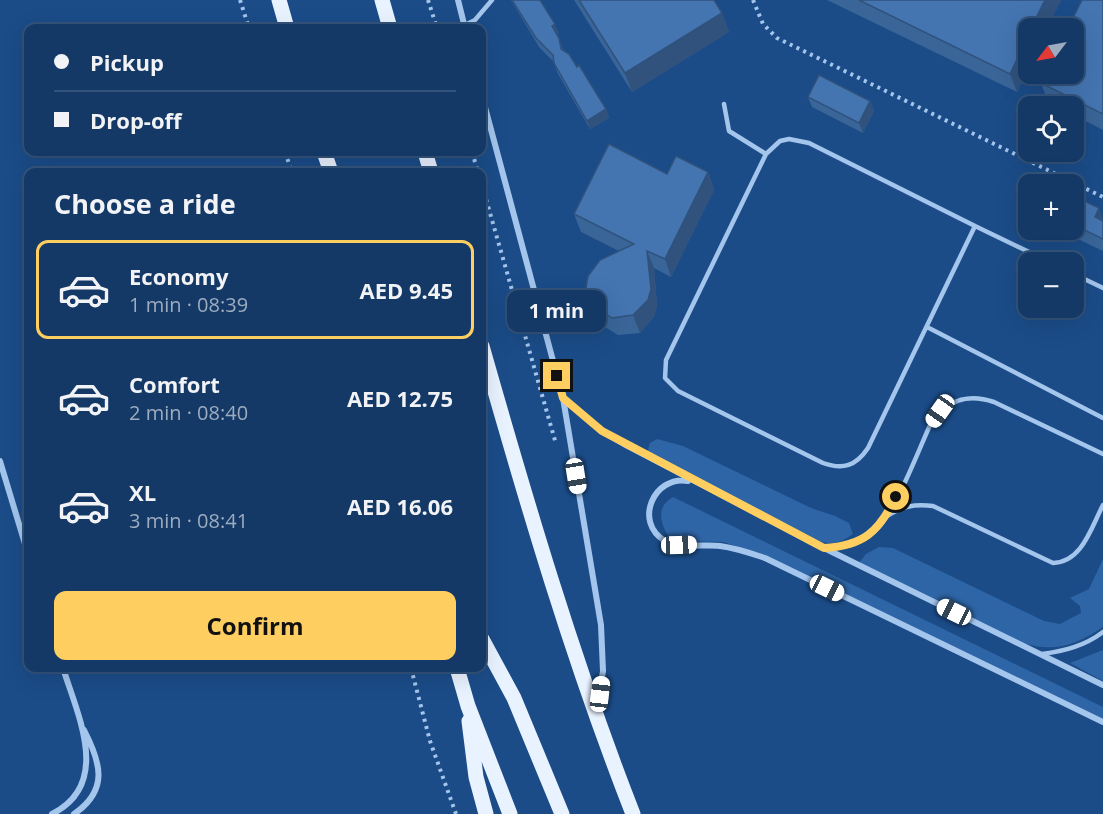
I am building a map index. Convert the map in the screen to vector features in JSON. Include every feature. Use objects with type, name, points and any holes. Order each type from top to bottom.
[{"type":"main road","points":[[279,0],[286,24]]},
{"type":"main road","points":[[382,0],[389,24]]},
{"type":"main road","points":[[486,360],[534,528],[595,717],[633,814]]},
{"type":"main road","points":[[486,646],[514,698],[562,814]]},
{"type":"main road","points":[[458,672],[468,706],[510,814]]},
{"type":"main road","points":[[468,706],[470,743],[486,814]]},
{"type":"street","points":[[458,0],[464,24]]},
{"type":"street","points":[[486,111],[563,398],[601,625],[603,671],[595,717]]},
{"type":"street","points":[[563,398],[602,431],[695,482],[1103,685]]},
{"type":"street","points":[[0,461],[24,541]]},
{"type":"street","points":[[695,482],[681,479],[667,483],[656,491],[650,504],[650,518],[655,531],[665,541],[679,545],[723,546],[765,558],[1103,722]]},
{"type":"street","points":[[52,814],[72,802],[84,783],[87,760],[81,724],[64,672]]},
{"type":"street","points":[[74,814],[90,801],[98,781],[99,771],[94,750],[81,724]]},
{"type":"lane","points":[[470,24],[476,20],[492,0]]},
{"type":"lane","points":[[724,104],[729,131],[766,154]]},
{"type":"lane","points":[[975,226],[868,448],[860,459],[849,466],[835,467],[823,463],[671,386],[665,378],[666,360],[766,154],[780,141],[798,139],[1029,252]]},
{"type":"lane","points":[[1084,279],[1103,288]]},
{"type":"lane","points":[[927,327],[1103,418]]},
{"type":"lane","points":[[824,548],[843,548],[875,531],[886,517],[931,423],[945,407],[965,398],[980,398],[994,402],[1103,454]]},
{"type":"lane","points":[[886,517],[900,508],[917,504],[933,506],[1042,559],[1053,563],[1064,563],[1074,557],[1081,548],[1103,505]]},
{"type":"lane","points":[[1040,654],[1061,652],[1081,645],[1103,632]]},
{"type":"path","points":[[240,0],[248,24]]},
{"type":"path","points":[[428,0],[436,24]]},
{"type":"path","points":[[753,0],[763,24],[777,38],[1103,197]]},
{"type":"path","points":[[486,199],[558,450]]},
{"type":"path","points":[[412,672],[430,741],[456,814]]},
{"type":"shaded area","points":[[657,439],[683,446],[811,508],[835,516],[849,523],[853,534],[836,543],[808,538],[646,457],[650,443]]},
{"type":"shaded area","points":[[673,497],[1103,707],[1103,720],[764,555],[723,542],[680,541],[668,536],[661,515],[664,505]]},
{"type":"shaded area","points":[[879,547],[893,548],[1044,621],[1060,624],[1081,613],[1080,606],[1070,598],[1089,589],[1103,559],[1103,627],[1083,639],[1063,646],[1043,647],[1020,642],[858,564],[866,554]]},
{"type":"shaded area","points":[[1103,650],[1103,681],[1070,663]]},
{"type":"building","points":[[512,0],[540,0],[555,24],[552,26],[559,38],[561,49],[569,54],[577,67],[579,65],[606,109],[587,121],[554,63],[553,55],[536,38]]},
{"type":"building","points":[[579,0],[714,0],[722,13],[625,73]]},
{"type":"building","points":[[859,0],[1045,0],[1036,18],[1018,18],[1018,57],[1010,74]]},
{"type":"building","points":[[1082,0],[1103,0],[1103,114],[1084,104],[1084,96],[1067,96],[1043,84],[1084,84],[1084,18],[1073,18]]},
{"type":"building","points":[[819,75],[870,101],[859,123],[808,97]]},
{"type":"building","points":[[609,144],[667,174],[676,156],[708,172],[665,259],[647,251],[651,289],[648,300],[633,315],[612,318],[594,306],[586,287],[588,276],[600,260],[634,244],[574,214]]},
{"type":"building","points":[[1084,201],[1099,208],[1095,217],[1103,221],[1103,239],[1084,230]]},
{"type":"route","points":[[557,376],[563,398],[602,431],[824,548],[843,548],[875,531],[886,517],[896,497]]}]
